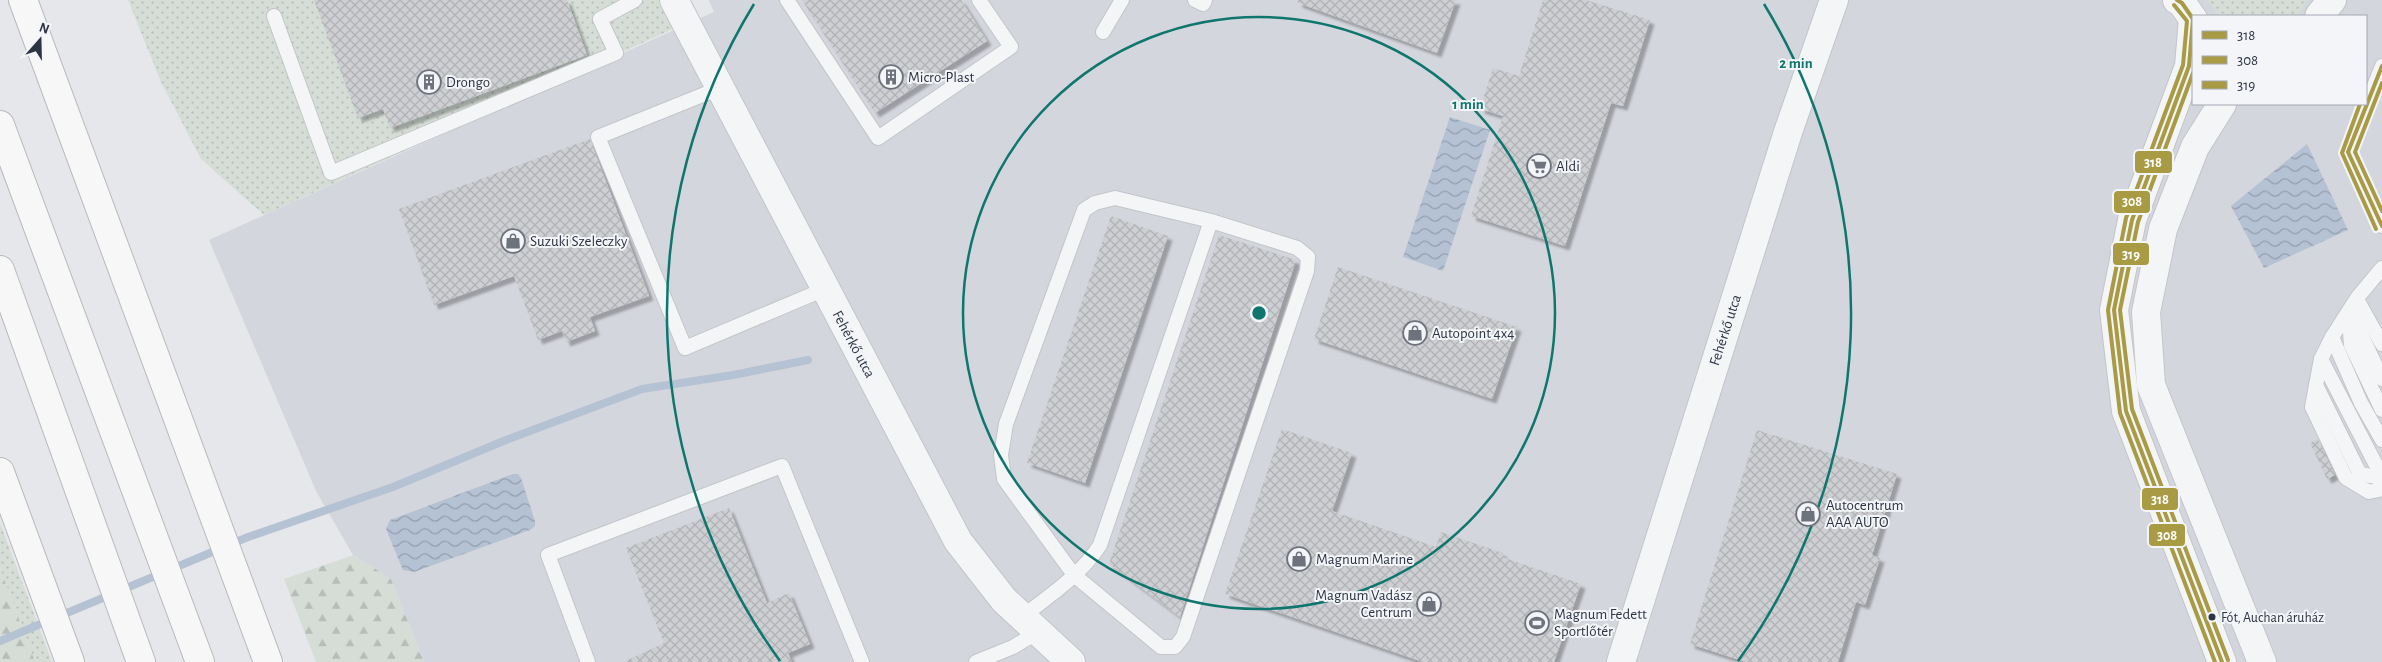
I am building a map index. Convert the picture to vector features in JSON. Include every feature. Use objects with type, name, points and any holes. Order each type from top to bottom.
[{"type":"highway","points":[[23,0],[268,662]]},
{"type":"highway","points":[[0,125],[200,662]]},
{"type":"highway","points":[[0,270],[141,662]]},
{"type":"highway","points":[[0,472],[70,662]]},
{"type":"street","name":"Fehérkő utca","points":[[674,0],[958,541],[1004,600],[1071,662]]},
{"type":"street","name":"Fehérkő utca","points":[[1621,662],[1788,132],[1834,0]]},
{"type":"street","points":[[2186,8],[2189,66],[2132,220],[2114,310],[2126,411],[2222,662]]},
{"type":"street","points":[[2221,105],[2195,147],[2163,229],[2146,312],[2151,385],[2262,662]]},
{"type":"lane","points":[[274,16],[331,173],[616,52],[600,19],[635,0]]},
{"type":"lane","points":[[786,0],[878,138],[1011,47],[979,0]]},
{"type":"lane","points":[[1103,32],[1122,0]]},
{"type":"lane","points":[[1195,0],[1203,4],[1205,0]]},
{"type":"lane","points":[[2367,104],[2382,66]]},
{"type":"lane","points":[[720,88],[598,137],[685,348],[825,289]]},
{"type":"lane","points":[[2367,105],[2348,152],[2382,226]]},
{"type":"lane","points":[[1115,198],[1211,221],[1298,248],[1308,257],[1307,271],[1184,637],[1175,647],[1161,647],[1074,575],[1004,479],[1001,455],[1006,424],[1084,210],[1095,203],[1115,198]]},
{"type":"lane","points":[[976,662],[1013,647],[1030,624],[1074,575],[1089,563],[1100,545],[1211,221]]},
{"type":"lane","points":[[2382,268],[2356,298],[2332,337],[2321,359],[2312,407],[2346,478],[2368,492],[2382,489]]},
{"type":"lane","points":[[2356,298],[2382,325]]},
{"type":"lane","points":[[2356,298],[2382,344]]},
{"type":"lane","points":[[2356,298],[2358,328],[2382,379]]},
{"type":"lane","points":[[2356,298],[2350,332],[2351,345],[2382,410]]},
{"type":"lane","points":[[2332,337],[2362,403],[2382,440]]},
{"type":"lane","points":[[2321,359],[2376,465],[2382,469]]},
{"type":"lane","points":[[2316,385],[2360,474],[2382,478]]},
{"type":"lane","points":[[588,662],[548,556],[782,466],[862,662]]},
{"type":"shaded area","points":[[709,0],[2382,0],[2382,662],[424,662],[391,579],[353,555],[316,491],[209,240],[714,12]]},
{"type":"green space","points":[[128,0],[660,0],[675,28],[264,215],[201,159],[161,82]]},
{"type":"green space","points":[[2207,0],[2308,0],[2298,15],[2218,15]]},
{"type":"green space","points":[[0,523],[52,662],[35,662],[0,568]]},
{"type":"green space","points":[[354,555],[391,579],[424,662],[316,662],[284,579]]},
{"type":"green space","points":[[0,568],[35,662],[0,662]]},
{"type":"water","points":[[1450,117],[1490,130],[1443,271],[1403,257]]},
{"type":"water","points":[[2307,144],[2348,230],[2264,268],[2231,206]]},
{"type":"water","points":[[513,474],[518,474],[521,478],[535,526],[530,530],[414,572],[403,570],[386,529],[390,520]]},
{"type":"building","name":"Drongo","points":[[314,0],[567,0],[587,55],[390,128],[383,109],[358,118]]},
{"type":"building","name":"Micro-Plast","points":[[802,0],[961,0],[987,41],[875,113]]},
{"type":"building","points":[[1298,0],[1456,0],[1437,53],[1298,3]]},
{"type":"building","name":"Aldi","points":[[1543,0],[1586,0],[1650,20],[1623,106],[1611,103],[1565,246],[1471,216],[1503,116],[1480,109],[1493,68],[1519,76]]},
{"type":"building","name":"Suzuki Szeleczky","points":[[590,139],[649,296],[590,317],[595,331],[566,342],[562,331],[538,340],[514,276],[434,305],[399,209]]},
{"type":"building","points":[[1111,216],[1168,236],[1085,483],[1027,463]]},
{"type":"building","points":[[1219,235],[1296,260],[1180,617],[1109,564]]},
{"type":"building","name":"Autopoint 4x4","points":[[1338,267],[1517,327],[1492,399],[1314,339]]},
{"type":"building","points":[[1282,429],[1352,453],[1332,511],[1436,547],[1441,532],[1503,553],[1502,557],[1581,584],[1554,662],[1423,662],[1225,594]]},
{"type":"building","name":"Autocentrum AAA AUTO","points":[[1757,430],[1897,474],[1872,555],[1880,558],[1865,605],[1856,602],[1838,662],[1746,662],[1690,644]]},
{"type":"building","points":[[2318,439],[2335,475],[2327,479],[2310,443]]},
{"type":"building","points":[[729,508],[767,603],[789,593],[810,644],[788,653],[792,662],[624,662],[664,643],[626,548]]},
{"type":"waterway","points":[[0,641],[248,537],[393,487],[506,440],[642,389],[733,375],[808,360]]},
{"type":"transit line","name":"318","points":[[2177,0],[2182,3],[2192,18]]},
{"type":"transit line","name":"308","points":[[2174,5],[2187,21],[2183,65],[2126,218],[2108,310],[2120,413],[2215,662]]},
{"type":"transit line","name":"318","points":[[2192,31],[2189,66],[2132,220],[2114,310],[2126,411],[2222,662]]},
{"type":"transit line","name":"318","points":[[2367,104],[2382,66]]},
{"type":"transit line","name":"319","points":[[2192,76],[2138,222],[2120,310],[2132,409],[2228,660]]},
{"type":"transit line","name":"319","points":[[2382,83],[2355,152],[2382,211]]},
{"type":"transit line","name":"308","points":[[2360,105],[2342,153],[2376,229]]},
{"type":"transit line","name":"318","points":[[2367,105],[2348,152],[2382,226]]},
{"type":"place","name":"Micro-Plast","points":[[891,77]]},
{"type":"place","name":"Drongo","points":[[429,82]]},
{"type":"place","name":"Aldi","points":[[1539,166]]},
{"type":"place","name":"Suzuki Szeleczky","points":[[513,241]]},
{"type":"place","name":"Autopoint 4x4","points":[[1415,333]]},
{"type":"place","name":"Autocentrum AAA AUTO","points":[[1808,514]]},
{"type":"place","name":"Magnum Marine","points":[[1299,559]]},
{"type":"place","name":"Magnum Vadász Centrum","points":[[1429,604]]},
{"type":"place","name":"Fót, Auchan áruház","points":[[2212,617]]},
{"type":"place","name":"Magnum Fedett Sportlőtér","points":[[1537,623]]}]
